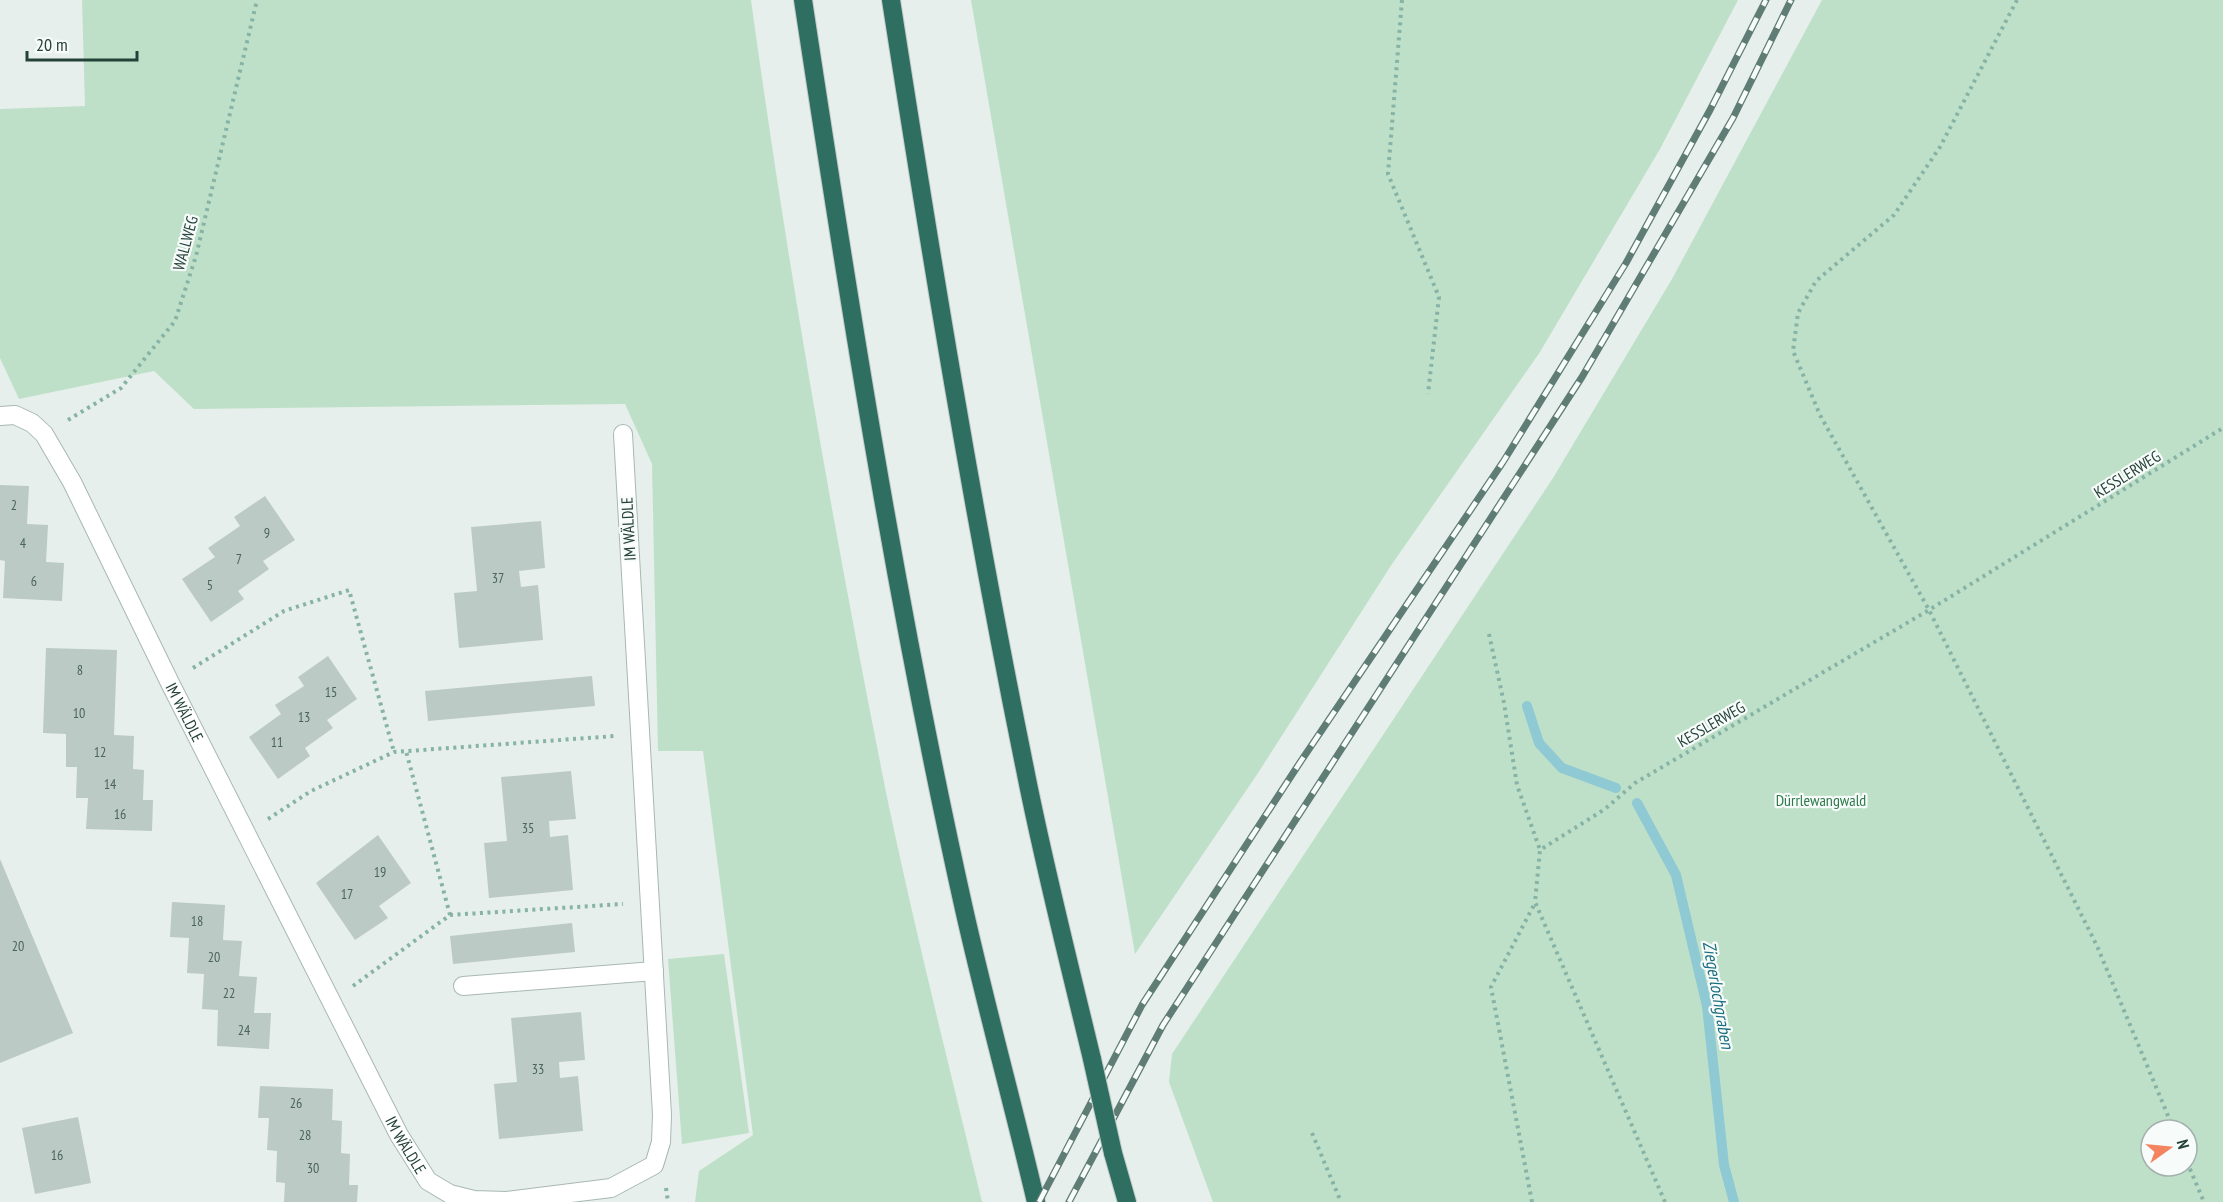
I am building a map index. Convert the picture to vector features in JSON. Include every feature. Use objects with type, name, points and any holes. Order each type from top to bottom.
[{"type":"highway","points":[[803,0],[854,341],[929,742],[964,911],[1036,1202]]},
{"type":"highway","points":[[891,0],[940,314],[978,531],[1025,772],[1113,1153],[1127,1202]]},
{"type":"street","points":[[0,416],[15,415],[32,423],[44,434]]},
{"type":"street","name":"IM WÄLDLE","points":[[44,434],[72,482],[170,683],[399,1136],[428,1181],[450,1194],[474,1200],[506,1201],[611,1188],[654,1165],[661,1142],[662,1115],[623,434]]},
{"type":"street","points":[[463,986],[654,971]]},
{"type":"path","name":"WALLWEG","points":[[44,434],[121,388],[175,321],[196,256],[257,0]]},
{"type":"path","points":[[1402,0],[1388,174],[1439,297],[1428,394]]},
{"type":"path","points":[[2018,0],[1940,147],[1894,215],[1816,281],[1798,313],[1792,351],[1820,415],[1929,610],[2097,946],[2169,1118]]},
{"type":"path","name":"KESSLERWEG","points":[[1540,850],[1605,809],[1635,783],[1929,610],[2223,428]]},
{"type":"path","points":[[170,683],[284,611],[349,590],[394,752]]},
{"type":"path","points":[[1489,634],[1504,703],[1517,785],[1540,850],[1535,902],[1491,987],[1532,1202]]},
{"type":"path","points":[[245,833],[311,791],[394,752],[639,734]]},
{"type":"path","points":[[406,751],[450,915]]},
{"type":"path","points":[[332,1002],[450,915],[649,902]]},
{"type":"path","points":[[1535,902],[1665,1202]]},
{"type":"path","points":[[1312,1133],[1341,1202]]},
{"type":"path","points":[[2194,1178],[2204,1202]]},
{"type":"green space","points":[[82,0],[751,0],[797,303],[831,505],[869,706],[911,906],[982,1202],[695,1202],[699,1171],[753,1135],[703,751],[658,751],[652,464],[625,404],[194,409],[154,371],[19,399],[0,358],[0,109],[85,106]]},
{"type":"green space","points":[[971,0],[1738,0],[1660,149],[1540,352],[1392,564],[1256,776],[1135,954]]},
{"type":"green space","name":"Dürrlewangwald","points":[[1822,0],[2223,0],[2223,1202],[1213,1202],[1169,1082],[1172,1054],[1553,478],[1672,279]]},
{"type":"green space","points":[[724,954],[749,1133],[682,1144],[668,959]]},
{"type":"building","points":[[0,485],[29,486],[27,524],[48,525],[46,562],[64,563],[62,601],[3,598],[5,561],[0,560]]},
{"type":"building","points":[[265,496],[295,540],[263,561],[269,569],[238,591],[244,599],[211,622],[182,579],[215,557],[208,548],[240,526],[234,517]]},
{"type":"building","points":[[541,521],[545,568],[519,571],[521,587],[538,585],[543,640],[459,648],[454,593],[477,591],[471,527]]},
{"type":"building","points":[[46,648],[117,650],[114,735],[134,736],[133,769],[144,770],[143,800],[153,800],[152,831],[86,829],[88,798],[76,798],[77,767],[66,767],[66,734],[43,733]]},
{"type":"building","points":[[328,656],[357,699],[327,720],[333,728],[305,748],[310,756],[278,779],[249,737],[281,714],[275,705],[304,686],[298,677]]},
{"type":"building","points":[[592,676],[595,706],[428,721],[425,691]]},
{"type":"building","points":[[571,771],[576,819],[549,821],[550,837],[568,835],[573,890],[489,898],[484,843],[507,841],[501,777]]},
{"type":"building","points":[[378,835],[411,883],[379,906],[388,918],[355,940],[316,883]]},
{"type":"building","points":[[0,859],[73,1033],[0,1063]]},
{"type":"building","points":[[172,902],[225,905],[223,940],[242,941],[239,976],[257,977],[254,1013],[271,1013],[269,1049],[217,1046],[218,1010],[202,1009],[204,974],[187,973],[189,938],[170,937]]},
{"type":"building","points":[[572,923],[575,952],[453,964],[450,936]]},
{"type":"building","points":[[581,1012],[585,1060],[559,1062],[560,1078],[578,1076],[583,1131],[499,1139],[494,1084],[517,1082],[511,1018]]},
{"type":"building","points":[[260,1086],[333,1089],[332,1120],[342,1121],[341,1153],[350,1154],[349,1185],[358,1185],[357,1202],[284,1202],[285,1183],[276,1182],[277,1151],[267,1150],[269,1118],[258,1118]]},
{"type":"building","points":[[78,1117],[91,1183],[35,1194],[22,1128]]},
{"type":"waterway","name":"Ziegerlochgraben","points":[[1527,706],[1539,743],[1562,768],[1616,788]]},
{"type":"waterway","name":"Ziegerlochgraben","points":[[1637,803],[1676,875],[1707,1006],[1724,1165],[1734,1202]]},
{"type":"railway","points":[[1039,1202],[1142,1005],[1299,764],[1503,462],[1626,263],[1710,110],[1766,0]]},
{"type":"railway","points":[[1069,1202],[1163,1025],[1582,377],[1733,118],[1791,0]]}]
